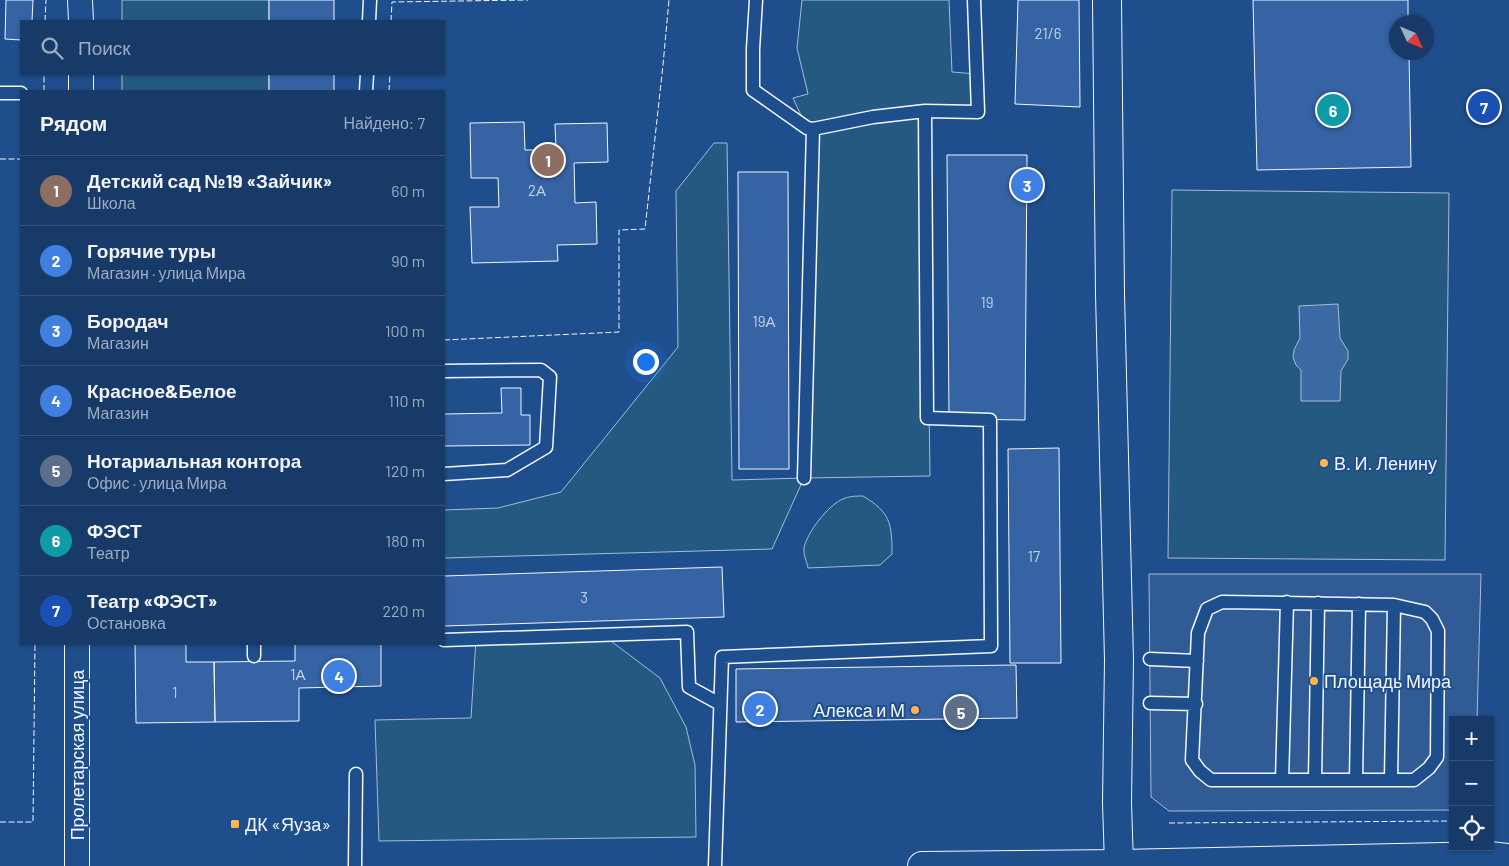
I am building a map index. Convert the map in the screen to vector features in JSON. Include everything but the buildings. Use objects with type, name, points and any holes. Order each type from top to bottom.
[{"type":"street","points":[[80,0],[81,20]]},
{"type":"street","points":[[1107,0],[1110,294],[1119,660],[1117,803],[1119,864]]},
{"type":"street","points":[[81,75],[81,90]]},
{"type":"street","name":"Пролетарская улица","points":[[77,645],[77,866]]},
{"type":"street","points":[[922,866],[1119,864],[1480,856],[1509,858]]},
{"type":"lane","points":[[369,20],[370,0]]},
{"type":"lane","points":[[756,0],[752,49],[753,90],[807,128],[814,129],[873,117],[925,112],[978,112],[974,0]]},
{"type":"lane","points":[[366,90],[367,75]]},
{"type":"lane","points":[[0,93],[20,93]]},
{"type":"lane","points":[[715,866],[722,657],[991,646],[990,420],[927,418],[925,112]]},
{"type":"lane","points":[[804,478],[814,129]]},
{"type":"lane","points":[[445,371],[541,370],[550,378],[546,447],[507,470],[445,474]]},
{"type":"lane","points":[[1222,602],[1318,603],[1394,605],[1425,612],[1432,619],[1438,631],[1437,757],[1429,768],[1414,780],[1211,780],[1200,771],[1192,760],[1198,633],[1207,609],[1222,602]]},
{"type":"lane","points":[[1282,780],[1287,602]]},
{"type":"lane","points":[[1315,780],[1318,603]]},
{"type":"lane","points":[[1356,780],[1359,604]]},
{"type":"lane","points":[[1390,780],[1394,605]]},
{"type":"lane","points":[[445,640],[687,632],[688,687],[720,704]]},
{"type":"lane","points":[[1150,660],[1197,661]]},
{"type":"lane","points":[[1150,704],[1196,704]]},
{"type":"lane","points":[[355,866],[356,774]]},
{"type":"shaded area","points":[[122,0],[269,0],[269,20],[122,20]]},
{"type":"shaded area","points":[[802,0],[949,0],[952,72],[977,74],[978,112],[925,112],[930,476],[804,478],[807,128],[793,98],[808,94],[797,48]]},
{"type":"shaded area","points":[[122,75],[269,75],[269,90],[122,90]]},
{"type":"shaded area","points":[[714,143],[727,143],[732,480],[804,478],[772,549],[445,558],[445,510],[498,508],[561,492],[678,347],[676,191]]},
{"type":"shaded area","points":[[1172,190],[1449,193],[1445,560],[1168,558]]},
{"type":"shaded area","points":[[1338,304],[1340,338],[1348,351],[1348,359],[1341,371],[1340,401],[1301,401],[1301,370],[1296,365],[1293,357],[1300,338],[1299,306]]},
{"type":"shaded area","points":[[863,496],[879,507],[888,519],[892,554],[880,565],[808,568],[804,548],[809,535],[819,520],[837,502],[848,497]]},
{"type":"shaded area","name":"Площадь Мира","points":[[1149,574],[1481,574],[1477,716],[1449,716],[1449,810],[1169,811],[1151,797]]},
{"type":"shaded area","points":[[603,635],[660,678],[686,727],[695,765],[696,837],[379,841],[375,720],[471,718],[476,639]]},
{"type":"fence","points":[[45,20],[46,0]]},
{"type":"fence","points":[[391,20],[392,2],[528,0]]},
{"type":"fence","points":[[445,340],[619,332],[619,230],[645,229],[669,0]]},
{"type":"fence","points":[[44,75],[44,90]]},
{"type":"fence","points":[[389,90],[390,75]]},
{"type":"fence","points":[[0,159],[20,159]]},
{"type":"fence","points":[[0,822],[33,822],[35,645]]},
{"type":"fence","points":[[1169,823],[1449,821]]},
{"type":"place","name":"Театр «ФЭСТ»","points":[[1484,107]]},
{"type":"place","name":"ФЭСТ","points":[[1333,110]]},
{"type":"place","name":"Детский сад №19 «Зайчик»","points":[[548,160]]},
{"type":"place","name":"Бородач","points":[[1027,185]]},
{"type":"place","name":"В. И. Ленину","points":[[1324,463]]},
{"type":"place","name":"Красное&Белое","points":[[339,676]]},
{"type":"place","name":"Площадь Мира","points":[[1314,681]]},
{"type":"place","name":"Горячие туры","points":[[760,709]]},
{"type":"place","name":"Алекса и М","points":[[915,710]]},
{"type":"place","name":"Нотариальная контора","points":[[961,712]]},
{"type":"place","name":"ДК «Яуза»","points":[[235,824]]}]
